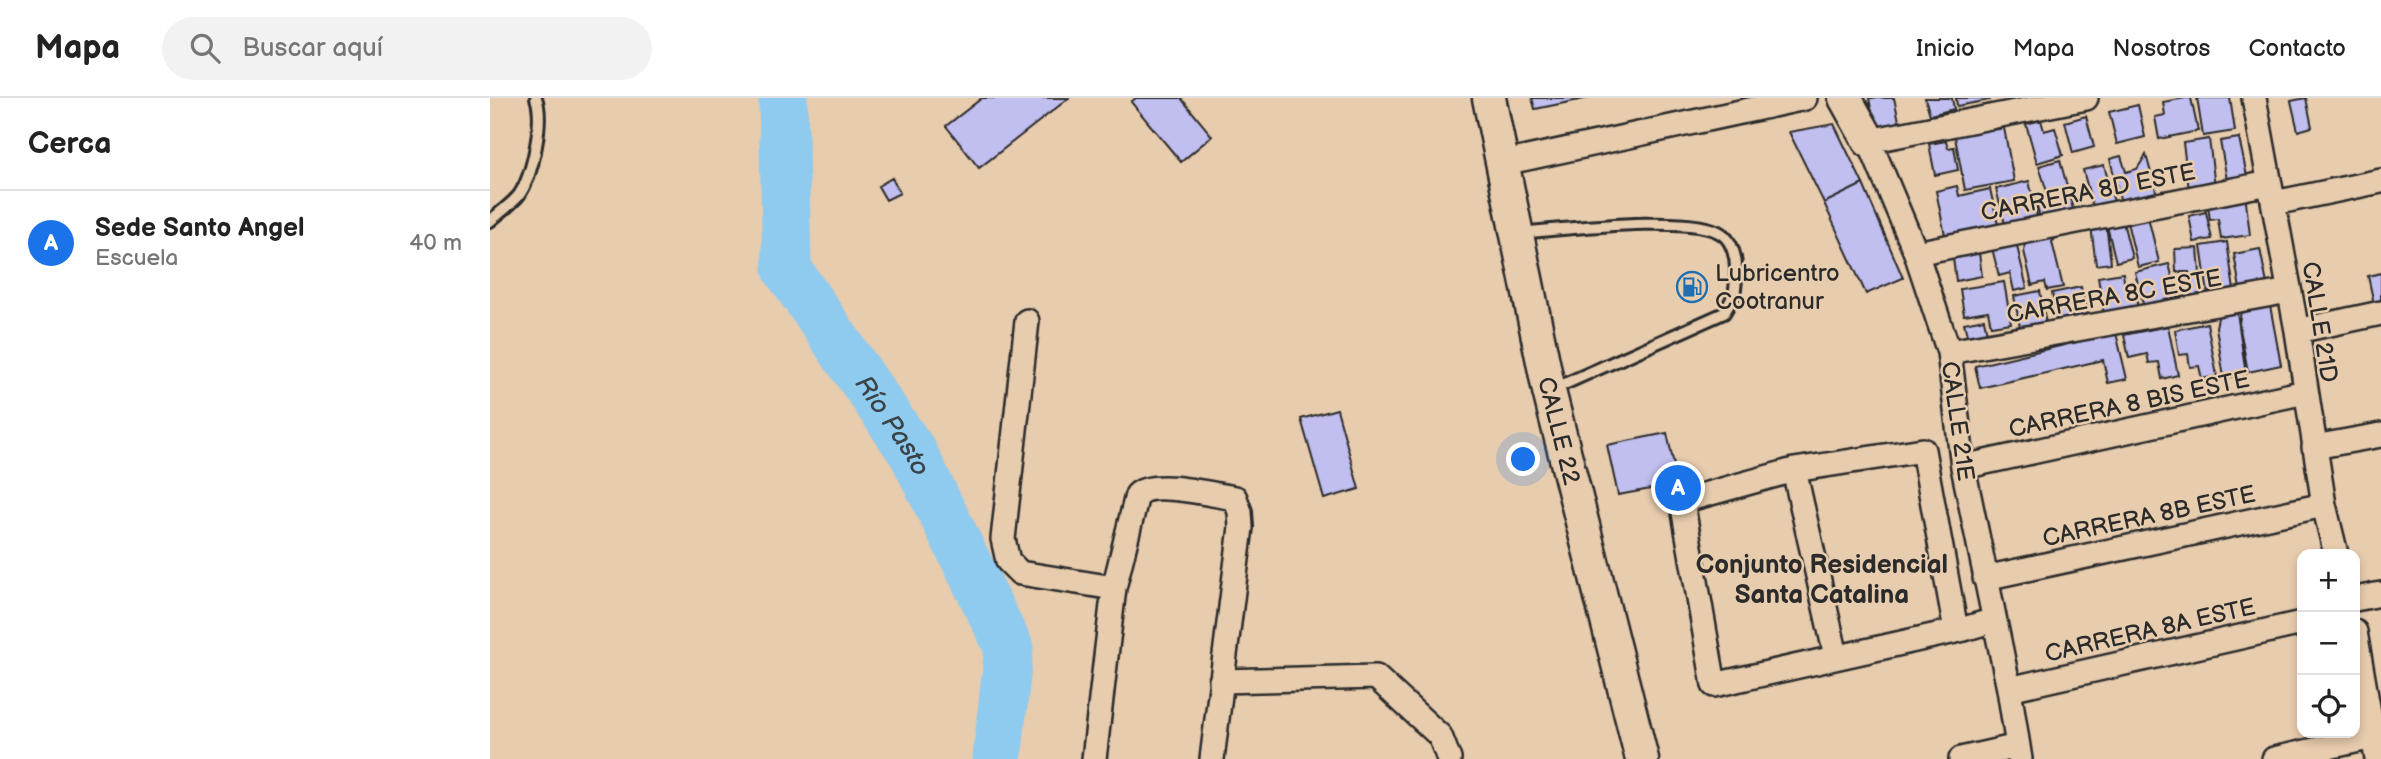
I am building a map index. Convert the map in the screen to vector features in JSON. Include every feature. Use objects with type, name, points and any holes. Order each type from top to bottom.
[{"type":"main road","name":"CALLE 22","points":[[1489,98],[1549,391],[1642,759]]},
{"type":"main road","name":"CALLE 21E","points":[[1846,98],[1868,141]]},
{"type":"street","points":[[1504,163],[1805,98]]},
{"type":"street","points":[[1868,141],[2086,98]]},
{"type":"street","name":"CALLE 21D","points":[[2254,98],[2297,331],[2324,505],[2335,549]]},
{"type":"street","name":"CALLE 21E","points":[[1868,141],[1916,253],[1949,352],[1963,467],[2009,689],[2019,753]]},
{"type":"street","name":"CARRERA 8D ESTE","points":[[1916,253],[2272,193],[2381,181]]},
{"type":"street","name":"CARRERA 8C ESTE","points":[[1949,352],[2289,291]]},
{"type":"street","points":[[2297,331],[2381,313]]},
{"type":"street","points":[[1027,321],[1003,539],[1007,561],[1020,573],[1114,588]]},
{"type":"street","name":"CARRERA 8 BIS ESTE","points":[[1963,467],[2305,392]]},
{"type":"street","points":[[2314,447],[2381,435]]},
{"type":"street","points":[[1956,630],[1923,450],[1794,470],[1682,501],[1714,685],[1956,630],[1994,620]]},
{"type":"street","points":[[1794,470],[1836,656]]},
{"type":"street","points":[[1094,759],[1114,588],[1137,495],[1141,490],[1158,487],[1235,498],[1240,512],[1241,527],[1212,759]]},
{"type":"street","name":"CARRERA 8B ESTE","points":[[1984,578],[2324,505]]},
{"type":"street","points":[[2360,598],[2381,594]]},
{"type":"street","name":"CARRERA 8A ESTE","points":[[2009,689],[2297,624]]},
{"type":"street","points":[[2274,759],[2375,748],[2360,661]]},
{"type":"street","points":[[1221,681],[1376,677],[1440,736],[1448,759]]},
{"type":"street","points":[[1961,759],[2019,753]]},
{"type":"lane","points":[[490,221],[519,195],[534,158],[540,106],[537,98]]},
{"type":"lane","points":[[1517,233],[1662,223],[1700,225],[1724,234],[1736,255],[1736,293],[1724,313],[1549,391]]},
{"type":"building","points":[[982,98],[1069,98],[979,168],[946,126]]},
{"type":"building","points":[[1136,98],[1181,98],[1212,136],[1181,162],[1131,102]]},
{"type":"building","points":[[1532,98],[1589,98],[1535,109]]},
{"type":"building","points":[[1869,98],[1894,98],[1901,130],[1876,135]]},
{"type":"building","points":[[1925,98],[1952,98],[1954,109],[1930,115]]},
{"type":"building","points":[[1956,98],[1990,98],[1990,100],[1957,106]]},
{"type":"building","points":[[2191,98],[2198,131],[2159,139],[2155,117],[2165,115],[2163,102]]},
{"type":"building","points":[[2197,98],[2230,98],[2235,131],[2203,136]]},
{"type":"building","points":[[2306,98],[2312,127],[2298,131],[2291,101]]},
{"type":"building","points":[[2138,105],[2145,137],[2117,144],[2109,112]]},
{"type":"building","points":[[2086,116],[2094,147],[2073,153],[2065,122]]},
{"type":"building","points":[[2041,120],[2044,131],[2055,128],[2063,155],[2037,163],[2026,124]]},
{"type":"building","points":[[1834,124],[1863,184],[1824,203],[1789,132]]},
{"type":"building","points":[[1989,125],[1994,130],[2004,128],[2014,181],[1965,190],[1954,132]]},
{"type":"building","points":[[2239,138],[2247,176],[2227,180],[2220,141]]},
{"type":"building","points":[[2209,139],[2215,187],[2189,190],[2183,143]]},
{"type":"building","points":[[1946,141],[1948,148],[1954,147],[1958,170],[1935,175],[1929,144]]},
{"type":"building","points":[[2146,155],[2158,198],[2122,207],[2110,159],[2121,156],[2126,172],[2137,169]]},
{"type":"building","points":[[2060,160],[2073,209],[2040,218],[2034,196],[2047,192],[2039,166]]},
{"type":"building","points":[[2104,165],[2115,206],[2094,212],[2083,170]]},
{"type":"building","points":[[892,178],[900,193],[886,200],[878,186]]},
{"type":"building","points":[[2029,181],[2037,216],[2005,224],[1996,189]]},
{"type":"building","points":[[1863,184],[1903,278],[1866,294],[1824,203]]},
{"type":"building","points":[[1957,186],[1959,196],[1990,189],[1999,229],[1946,240],[1936,191]]},
{"type":"building","points":[[2245,194],[2250,235],[2221,239],[2218,219],[2210,220],[2207,199]]},
{"type":"building","points":[[2206,212],[2212,239],[2194,242],[2189,216]]},
{"type":"building","points":[[2125,214],[2148,217],[2159,262],[2138,267]]},
{"type":"building","points":[[2122,218],[2132,258],[2116,262],[2106,222]]},
{"type":"building","points":[[2106,224],[2111,263],[2096,265],[2091,226]]},
{"type":"building","points":[[2066,227],[2052,242],[2063,287],[2047,290],[2045,282],[2032,285],[2024,251],[2027,231]]},
{"type":"building","points":[[2015,238],[2027,288],[2014,291],[2010,273],[1999,276],[1991,244]]},
{"type":"building","points":[[2227,242],[2235,297],[2209,301],[2201,246]]},
{"type":"building","points":[[2198,248],[2202,300],[2191,301],[2189,272],[2176,272],[2175,249]]},
{"type":"building","points":[[2260,249],[2267,284],[2240,289],[2234,254]]},
{"type":"building","points":[[1979,253],[1982,276],[1956,281],[1953,258]]},
{"type":"building","points":[[2169,264],[2178,299],[2144,308],[2135,272]]},
{"type":"building","points":[[2123,273],[2124,281],[2134,283],[2138,310],[2104,315],[2098,277]]},
{"type":"building","points":[[2381,273],[2381,303],[2374,304],[2368,276]]},
{"type":"building","points":[[2004,282],[2011,323],[1991,326],[1988,311],[1964,315],[1960,289]]},
{"type":"building","points":[[2081,287],[2087,314],[2057,320],[2052,293]]},
{"type":"building","points":[[2040,291],[2047,329],[2030,333],[2028,326],[2020,327],[2014,296]]},
{"type":"building","points":[[2269,300],[2281,365],[2248,372],[2239,323],[2242,305]]},
{"type":"building","points":[[2236,305],[2246,375],[2224,378],[2216,327],[2220,308]]},
{"type":"building","points":[[1984,319],[1988,339],[1969,343],[1964,323]]},
{"type":"building","points":[[2207,323],[2217,376],[2202,379],[2199,366],[2190,367],[2188,354],[2179,355],[2175,330]]},
{"type":"building","points":[[2168,326],[2178,375],[2162,379],[2159,362],[2149,363],[2147,354],[2129,358],[2124,335]]},
{"type":"building","points":[[2116,333],[2127,379],[2108,383],[2103,360],[1980,388],[1975,366]]},
{"type":"building","points":[[1337,409],[1359,489],[1324,499],[1301,419]]},
{"type":"building","points":[[1667,433],[1678,484],[1618,495],[1607,445]]},
{"type":"waterway","name":"Río Pasto","points":[[783,98],[787,269],[913,453],[1009,648],[997,759]]},
{"type":"place","name":"Lubricentro Cootranur","points":[[1692,287]]},
{"type":"place","name":"Sede Santo Angel","points":[[1678,488]]},
{"type":"district","name":"Conjunto Residencial Santa Catalina","points":[[1822,579]]}]
